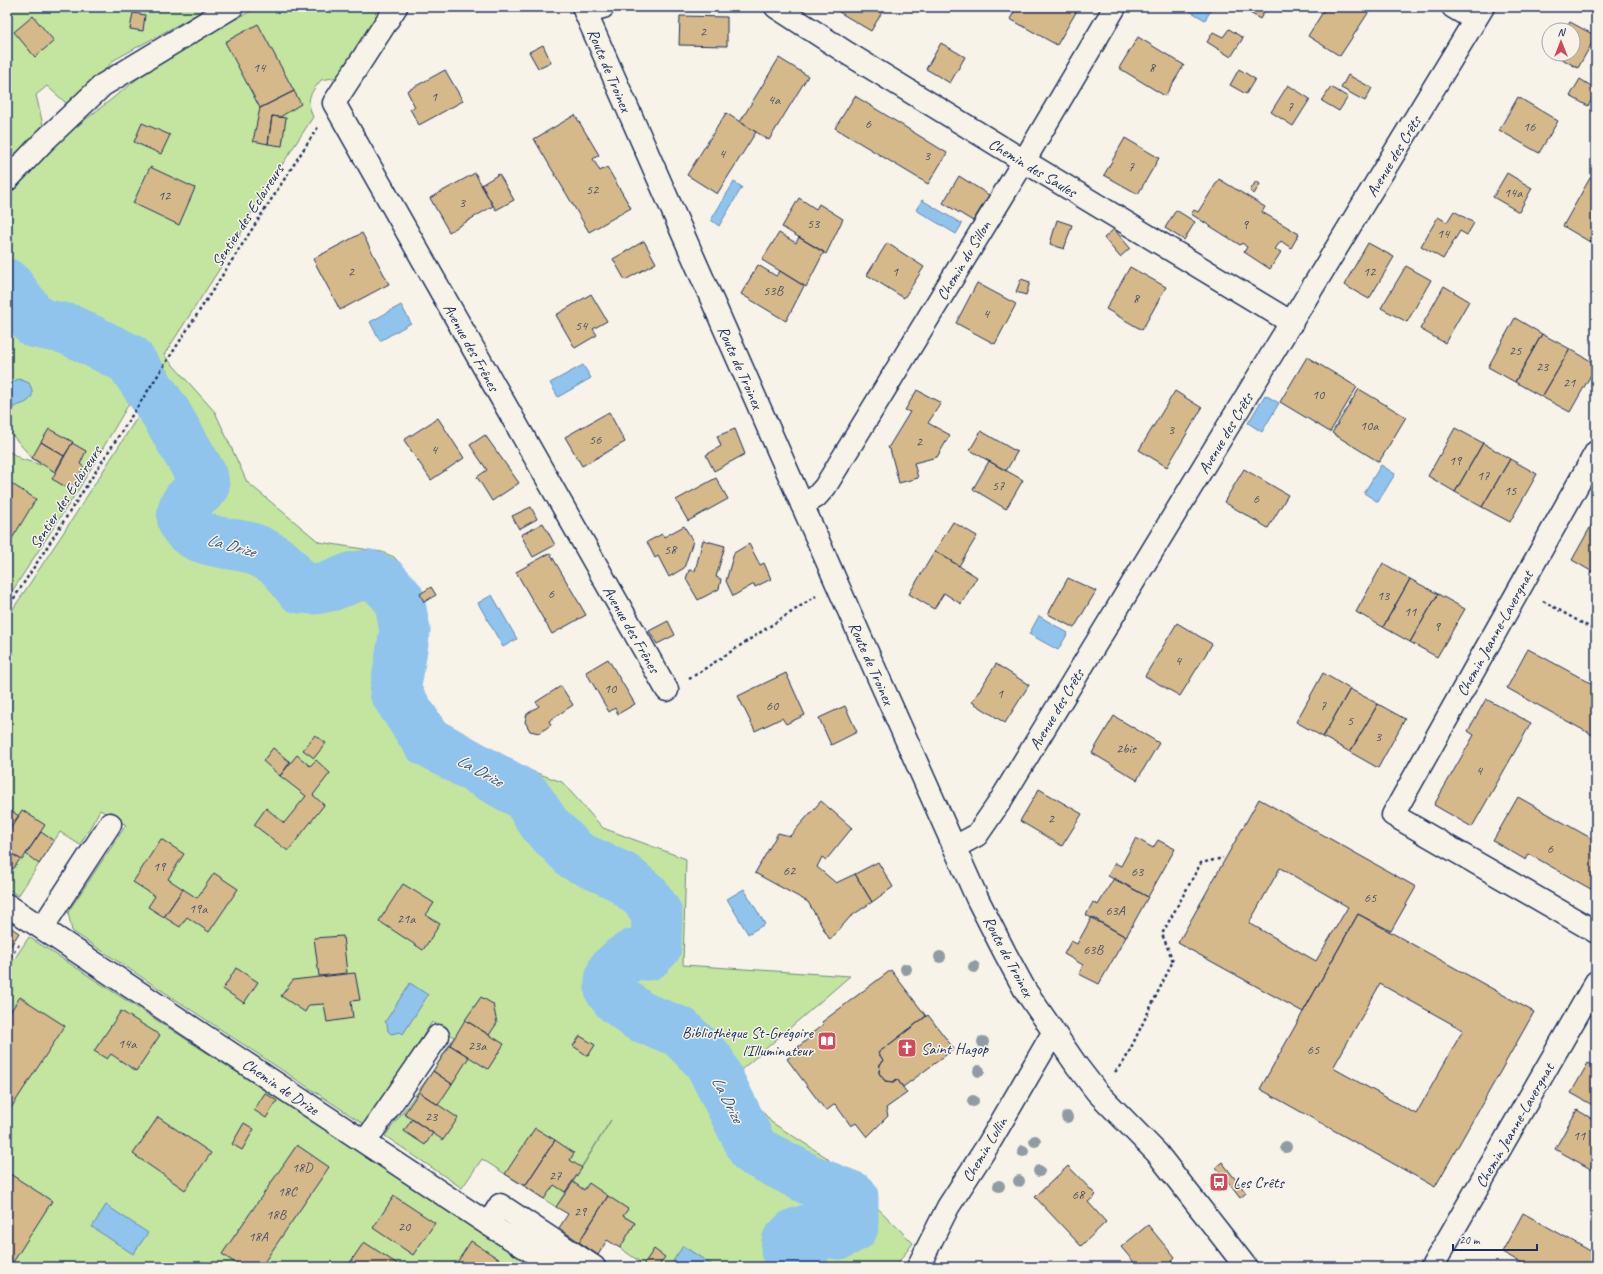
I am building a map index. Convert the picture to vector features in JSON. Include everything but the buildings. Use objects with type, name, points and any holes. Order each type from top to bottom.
[{"type":"street","points":[[7,180],[44,141],[103,85],[232,7]]},
{"type":"street","points":[[334,103],[396,7]]},
{"type":"street","name":"Chemin des Saules","points":[[776,7],[799,13],[847,53],[1292,322]]},
{"type":"street","name":"Chemin du Sillon","points":[[802,505],[816,497],[825,487],[1024,161],[1115,7]]},
{"type":"street","points":[[1453,7],[1479,14]]},
{"type":"street","name":"Route de Troinex","points":[[590,9],[802,505],[977,898],[1005,954],[1025,990],[1053,1033],[1097,1092],[1157,1154],[1246,1267]]},
{"type":"street","name":"Avenue des Crêts","points":[[955,847],[977,835],[984,826],[1479,14]]},
{"type":"street","name":"Avenue des Frênes","points":[[334,103],[667,690]]},
{"type":"street","name":"Chemin Jeanne-Lavergnat","points":[[1596,452],[1393,815],[1596,932]]},
{"type":"street","points":[[42,928],[110,824]]},
{"type":"street","name":"Chemin de Drize","points":[[7,905],[488,1224],[556,1267]]},
{"type":"street","name":"Chemin Jeanne-Lavergnat","points":[[1432,1267],[1596,982]]},
{"type":"street","name":"Chemin Lullin","points":[[918,1267],[948,1207],[988,1146],[1053,1033]]},
{"type":"street","points":[[365,1142],[438,1036]]},
{"type":"street","points":[[488,1224],[494,1201],[594,1267]]},
{"type":"path","name":"Sentier des Eclaireurs","points":[[7,609],[334,103]]},
{"type":"path","points":[[667,690],[682,683],[836,582]]},
{"type":"path","points":[[1520,588],[1596,631]]},
{"type":"path","points":[[1097,1092],[1126,1060],[1173,961],[1162,934],[1201,863],[1223,858]]},
{"type":"green space","points":[[7,7],[210,7],[114,60],[92,84],[67,104],[47,86],[36,95],[43,125],[7,163]]},
{"type":"green space","points":[[259,7],[384,7],[339,77],[321,80],[311,94],[309,101],[313,117],[254,208],[235,245],[164,355],[215,412],[247,482],[319,542],[382,552],[394,557],[404,568],[414,584],[406,668],[436,734],[461,746],[562,782],[603,828],[686,859],[683,965],[850,976],[741,1070],[741,1084],[771,1122],[826,1157],[913,1243],[895,1267],[636,1267],[640,1262],[620,1248],[635,1223],[623,1216],[627,1209],[589,1184],[584,1190],[573,1182],[611,1120],[556,1207],[482,1159],[462,1188],[385,1136],[433,1071],[454,1037],[432,1022],[365,1125],[72,931],[68,912],[126,825],[100,810],[80,845],[60,832],[18,896],[7,888],[7,618],[147,402],[137,390],[80,487],[7,599],[7,450],[21,459],[41,465],[32,458],[7,429],[7,196],[48,149],[141,76],[220,27]]},
{"type":"green space","points":[[29,937],[536,1267],[7,1267],[7,970]]},
{"type":"water","points":[[1183,7],[1213,7],[1205,20]]},
{"type":"water","points":[[734,182],[742,187],[719,226],[711,220]]},
{"type":"water","points":[[922,200],[962,224],[956,234],[916,210]]},
{"type":"water","points":[[401,305],[411,323],[380,341],[370,322]]},
{"type":"water","points":[[583,365],[591,378],[558,397],[550,383]]},
{"type":"water","points":[[19,379],[29,383],[32,391],[31,397],[27,402],[7,410],[7,385],[10,385]]},
{"type":"water","points":[[1265,395],[1279,403],[1262,432],[1248,423]]},
{"type":"water","points":[[1381,465],[1395,474],[1378,502],[1364,493]]},
{"type":"water","points":[[492,595],[517,639],[503,647],[478,603]]},
{"type":"water","points":[[1039,616],[1068,633],[1058,650],[1029,634]]},
{"type":"water","points":[[744,889],[765,924],[748,934],[727,899]]},
{"type":"water","points":[[410,983],[428,995],[403,1034],[400,1032],[391,1034],[388,1031],[387,1024],[385,1022]]},
{"type":"water","points":[[106,1205],[148,1233],[133,1254],[92,1227]]},
{"type":"water","points":[[683,1246],[714,1266],[682,1267],[673,1261]]},
{"type":"waterway","name":"La Drize","points":[[7,284],[36,323],[68,329],[129,359],[165,412],[203,478],[204,486],[186,503],[184,507],[183,522],[188,529],[196,535],[207,539],[251,548],[264,554],[283,566],[300,588],[315,589],[330,586],[354,577],[369,575],[384,582],[399,599],[405,630],[395,692],[427,741],[526,796],[545,825],[576,856],[622,877],[645,896],[657,914],[656,947],[648,955],[634,954],[624,960],[613,970],[610,980],[610,990],[617,999],[639,1016],[680,1032],[709,1061],[754,1151],[810,1180],[853,1197],[853,1227],[839,1234],[807,1230],[795,1234],[787,1242],[786,1250],[804,1267]]},
{"type":"place","name":"Bibliothèque St-Grégoire l'Illuminateur","points":[[827,1041]]},
{"type":"place","name":"Saint Hagop","points":[[907,1048]]},
{"type":"place","name":"Les Crêts","points":[[1219,1182]]}]
